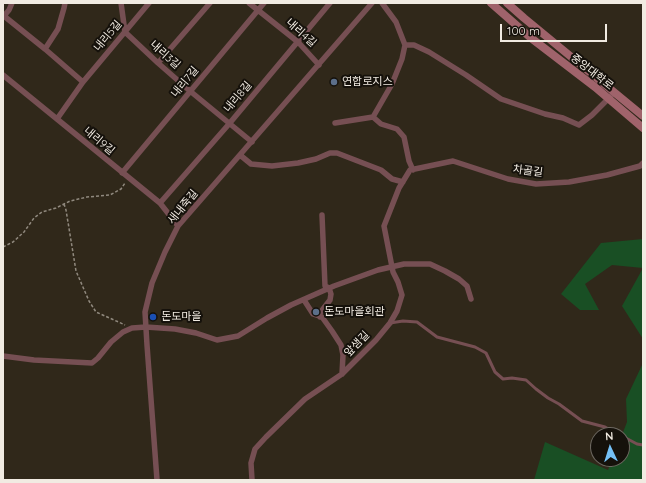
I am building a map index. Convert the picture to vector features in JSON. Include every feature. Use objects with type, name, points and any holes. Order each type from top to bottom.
[{"type":"street","points":[[12,3],[9,10],[3,16],[45,48],[83,82]]},
{"type":"street","points":[[45,48],[58,29],[65,3]]},
{"type":"street","points":[[121,3],[125,32]]},
{"type":"street","name":"내리5길","points":[[57,119],[83,82],[149,3]]},
{"type":"street","points":[[158,63],[210,3]]},
{"type":"street","name":"내리4길","points":[[249,3],[298,42],[319,65]]},
{"type":"street","name":"내리7길","points":[[122,173],[264,3]]},
{"type":"street","name":"내리8길","points":[[160,203],[229,124],[330,3]]},
{"type":"street","name":"새내죽길","points":[[157,480],[146,345],[146,312],[152,283],[165,252],[178,226],[372,3]]},
{"type":"street","points":[[373,117],[392,84],[402,60],[405,44],[396,22],[382,3]]},
{"type":"street","name":"중앙대학로","points":[[491,3],[531,38],[643,116]]},
{"type":"street","name":"중앙대학로","points":[[507,3],[612,95],[643,128]]},
{"type":"street","name":"내리3길","points":[[125,32],[190,91],[252,142]]},
{"type":"street","points":[[405,44],[414,45],[429,52],[501,99],[545,114],[563,118],[579,125],[592,115],[612,95]]},
{"type":"street","name":"내리9길","points":[[3,75],[160,203],[178,226]]},
{"type":"street","points":[[335,123],[373,117]]},
{"type":"street","points":[[373,117],[381,124],[397,129],[404,137],[412,170]]},
{"type":"street","points":[[240,156],[251,164],[272,166],[316,159],[330,153],[337,154],[381,170],[392,179],[403,182]]},
{"type":"street","name":"차골길","points":[[412,170],[453,161],[508,179],[536,184],[569,182],[607,175],[640,166],[643,163]]},
{"type":"street","name":"앞샘길","points":[[252,480],[251,463],[255,449],[305,399],[342,374],[376,340],[390,323],[397,311],[402,295],[393,272],[384,226],[399,188],[412,170]]},
{"type":"street","points":[[320,317],[320,313],[330,300],[331,294],[329,288],[325,286],[322,215]]},
{"type":"street","points":[[3,356],[34,360],[92,363],[111,342],[123,332],[132,328],[146,327],[175,329],[196,333],[217,340],[238,336],[291,305],[329,288],[378,270],[404,264],[430,264],[445,271],[459,279],[467,286],[471,299]]},
{"type":"street","points":[[304,300],[313,314],[322,317],[341,345],[343,355],[342,374]]},
{"type":"lane","points":[[390,323],[403,321],[417,322],[437,337],[475,347],[486,354],[496,372],[503,379],[512,378],[526,380],[548,398],[560,404],[582,421],[605,427]]},
{"type":"lane","points":[[630,440],[643,445]]},
{"type":"path","points":[[3,247],[13,242],[24,232],[34,218],[42,212],[56,208],[70,201],[87,197],[110,195],[121,188],[129,178]]},
{"type":"path","points":[[64,204],[76,271],[89,301],[96,312],[123,324],[129,330]]},
{"type":"green space","points":[[643,239],[643,268],[612,265],[585,284],[599,310],[580,310],[561,294],[601,243]]},
{"type":"green space","points":[[643,268],[643,339],[622,306]]},
{"type":"green space","points":[[643,363],[643,480],[534,480],[545,442],[590,462],[590,467],[601,467],[608,470],[609,467],[630,467],[630,427],[625,427],[627,422],[626,399]]},
{"type":"place","name":"연합로지스","points":[[334,82]]},
{"type":"place","name":"돈도마을회관","points":[[316,312]]},
{"type":"place","name":"돈도마을","points":[[153,317]]}]
